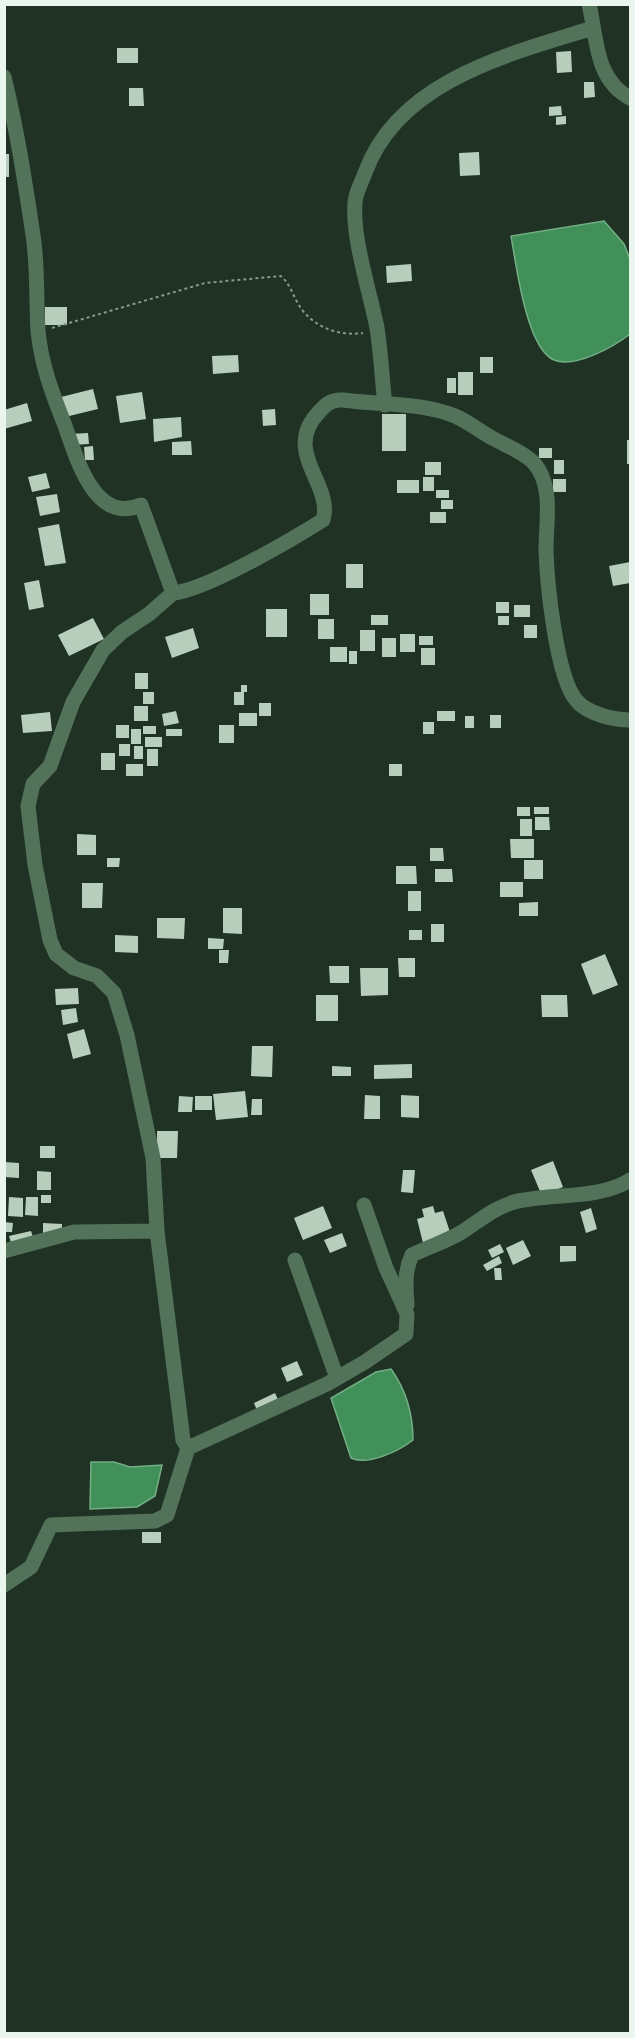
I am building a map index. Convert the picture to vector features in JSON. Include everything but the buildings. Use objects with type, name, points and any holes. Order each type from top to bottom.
[{"type":"street","points":[[589,4],[598,61],[612,83],[630,98]]},
{"type":"street","points":[[385,405],[377,332],[357,233],[355,202],[372,153],[406,111],[431,92],[458,77],[508,57],[593,28]]},
{"type":"street","points":[[4,77],[13,110],[34,237],[38,332],[48,384],[74,456],[91,486],[108,504],[125,509],[141,505],[173,592]]},
{"type":"street","points":[[188,1448],[183,1440],[158,1231],[153,1158],[127,1035],[114,993],[98,976],[69,965],[56,954],[50,940],[28,807],[33,784],[50,766],[74,702],[104,650],[122,632],[148,614],[173,592],[181,592],[224,573],[283,544],[322,520],[325,509],[305,448],[309,425],[327,403],[335,399],[435,410],[455,416],[525,455],[544,477],[547,510],[546,567],[559,657],[568,683],[576,700],[588,709],[630,720]]},
{"type":"street","points":[[4,1585],[32,1567],[51,1525],[155,1521],[166,1515],[188,1448],[337,1378],[401,1339],[408,1327],[405,1283],[407,1266],[412,1255],[461,1232],[494,1210],[514,1202],[584,1193],[623,1185],[630,1180]]},
{"type":"street","points":[[364,1205],[386,1269],[407,1314]]},
{"type":"street","points":[[4,1251],[74,1232],[158,1231]]},
{"type":"street","points":[[295,1260],[337,1378]]},
{"type":"path","points":[[38,332],[205,284],[281,276],[287,281],[303,311],[319,325],[335,333],[377,332]]},
{"type":"shaded area","points":[[604,221],[624,244],[630,259],[630,334],[605,350],[583,359],[562,362],[554,360],[544,352],[529,323],[519,284],[511,236]]},
{"type":"shaded area","points":[[391,1369],[408,1403],[413,1440],[392,1453],[374,1459],[351,1458],[331,1398],[376,1372]]},
{"type":"shaded area","points":[[91,1462],[114,1462],[130,1467],[162,1465],[155,1496],[137,1507],[90,1509]]}]
